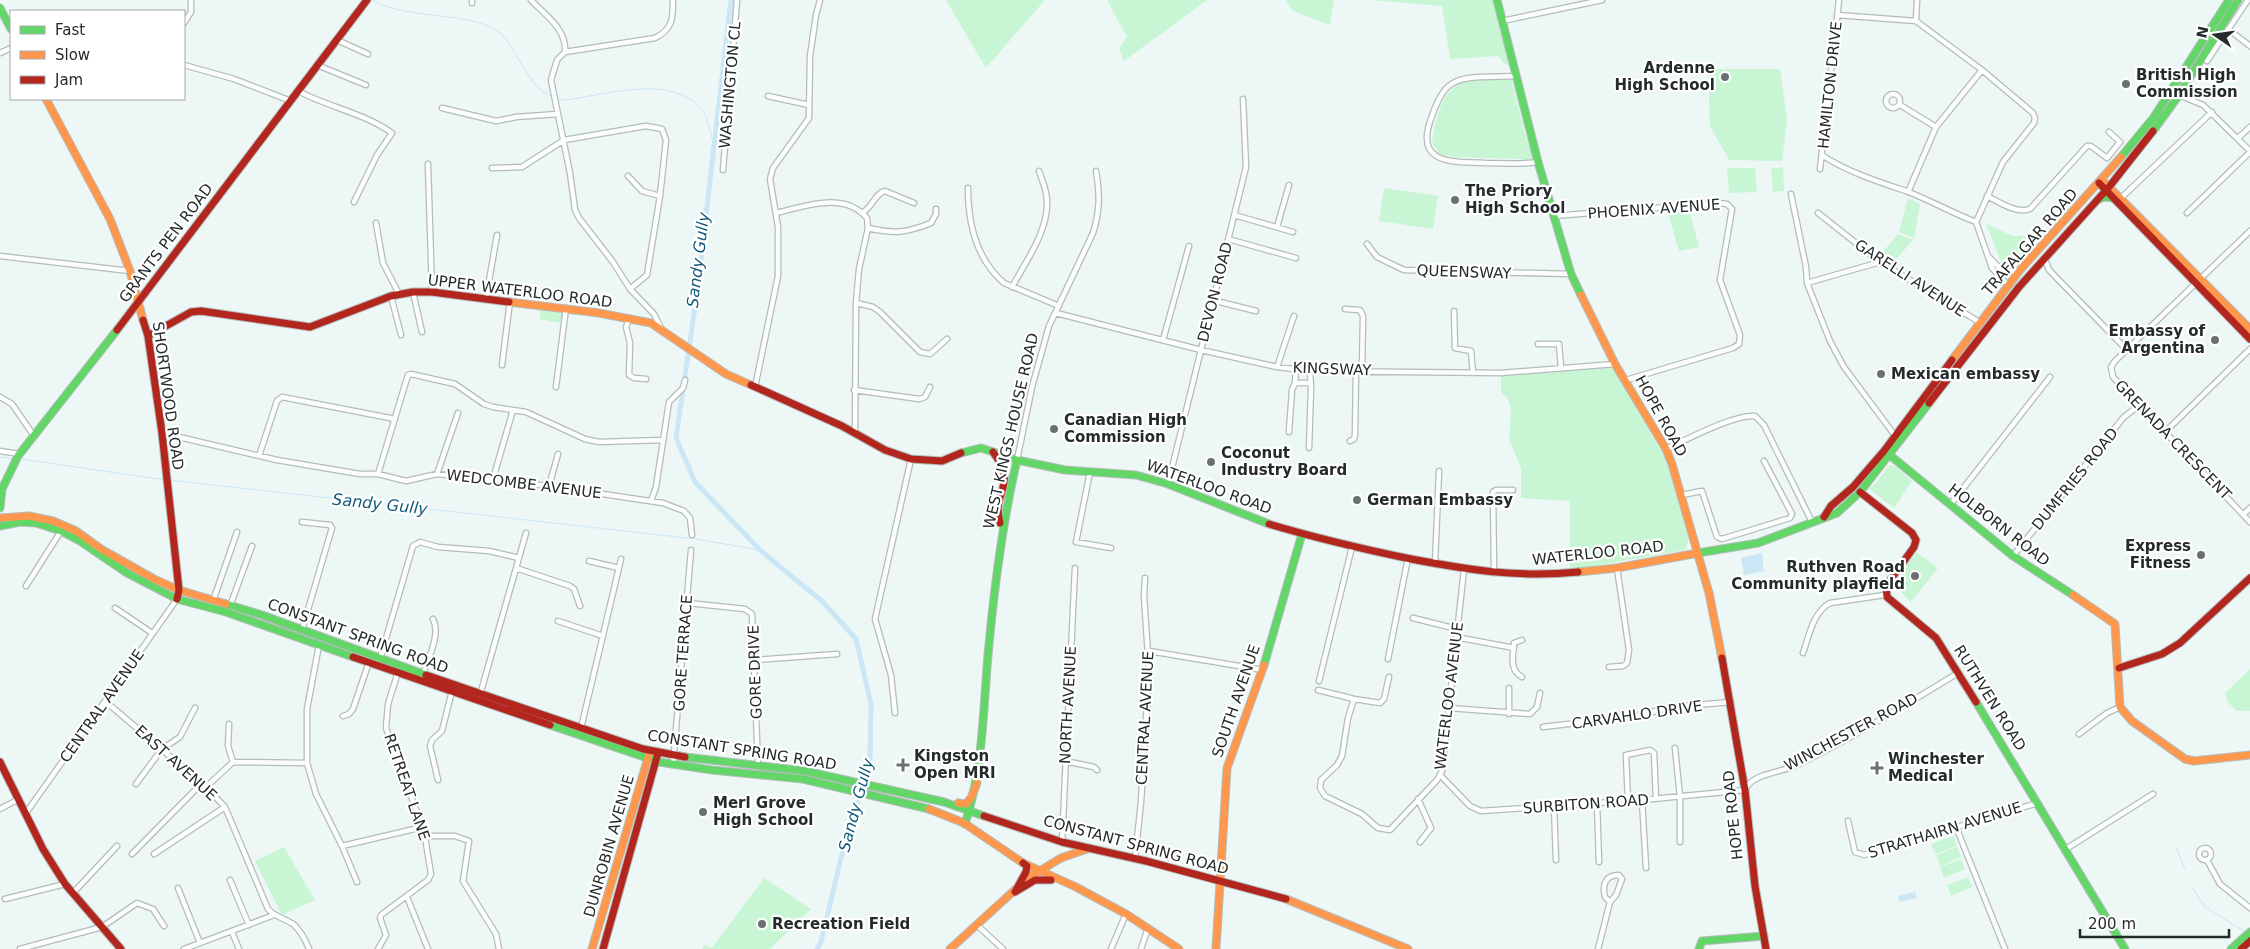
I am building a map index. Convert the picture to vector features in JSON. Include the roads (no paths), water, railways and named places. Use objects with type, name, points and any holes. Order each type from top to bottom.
[{"type":"main road","name":"HOPE ROAD","points":[[1498,0],[1538,162],[1571,274],[1615,364],[1666,449],[1682,495],[1709,593],[1731,702],[1745,790],[1754,882],[1766,949]]},
{"type":"main road","name":"TRAFALGAR ROAD","points":[[1898,439],[1940,371],[1980,323],[2008,285],[2100,182],[2154,117],[2229,0]]},
{"type":"main road","name":"TRAFALGAR ROAD","points":[[1698,553],[1758,543],[1837,513],[1860,492],[1887,453],[2019,287],[2117,178],[2179,94],[2238,0]]},
{"type":"main road","name":"GRANTS PEN ROAD","points":[[0,508],[2,489],[9,471],[19,455],[72,390],[365,1]]},
{"type":"main road","points":[[0,8],[10,27]]},
{"type":"main road","name":"SHORTWOOD ROAD","points":[[47,100],[110,219],[130,271],[148,336],[162,433],[179,590],[177,599]]},
{"type":"main road","points":[[2117,178],[2114,185],[2117,197]]},
{"type":"main road","points":[[2100,182],[2117,197],[2250,339]]},
{"type":"main road","points":[[2093,204],[2104,196],[2117,197]]},
{"type":"main road","points":[[2197,281],[2250,330]]},
{"type":"main road","points":[[2008,285],[2019,287]]},
{"type":"main road","name":"UPPER WATERLOO ROAD","points":[[148,336],[191,312],[201,311],[310,327],[391,296],[414,292],[432,292],[566,308],[651,323],[661,328]]},
{"type":"main road","points":[[661,328],[726,374],[755,388]]},
{"type":"main road","name":"WATERLOO ROAD","points":[[755,388],[838,424],[885,450],[911,459],[942,461],[975,448],[1016,460],[1065,470],[1136,475],[1168,484],[1260,521],[1302,534],[1352,547],[1464,569],[1513,575],[1559,574],[1617,568],[1698,553]]},
{"type":"main road","points":[[993,452],[1007,473],[998,514],[1002,526]]},
{"type":"main road","name":"TRAFALGAR ROAD","points":[[1824,517],[1832,506],[1887,453]]},
{"type":"main road","name":"HOLBORN ROAD","points":[[1887,453],[2013,556],[2109,618],[2115,624],[2119,668]]},
{"type":"main road","name":"WEST KINGS HOUSE ROAD","points":[[965,824],[971,810],[977,783],[992,611],[1002,526],[1016,460]]},
{"type":"main road","points":[[1860,492],[1912,533],[1916,540],[1914,547],[1886,586],[1885,595]]},
{"type":"main road","name":"CONSTANT SPRING ROAD","points":[[0,518],[29,516],[53,521],[76,531],[101,549],[154,579],[179,590],[262,615],[423,675],[581,728],[649,755],[656,761],[673,765],[785,776],[944,813],[965,824],[1023,863],[1072,886]]},
{"type":"main road","name":"CONSTANT SPRING ROAD","points":[[0,526],[20,522],[36,523],[61,531],[80,540],[127,573],[177,599],[226,612],[452,692],[649,755],[658,753],[805,771],[917,796],[971,810],[1087,849],[1135,859],[1280,897],[1408,949]]},
{"type":"main road","name":"SOUTH AVENUE","points":[[1216,949],[1227,768],[1263,670],[1302,534]]},
{"type":"main road","points":[[2250,578],[2180,643],[2162,654],[2119,668],[2120,706],[2132,721],[2185,759],[2194,761],[2250,755]]},
{"type":"main road","name":"RUTHVEN ROAD","points":[[1885,595],[1936,638],[2126,949]]},
{"type":"main road","name":"DUNROBIN AVENUE","points":[[603,949],[658,753]]},
{"type":"main road","name":"DUNROBIN AVENUE","points":[[592,949],[649,755]]},
{"type":"main road","points":[[0,762],[43,849],[66,884],[121,949]]},
{"type":"main road","points":[[917,796],[924,795],[966,804],[971,798],[977,783]]},
{"type":"main road","points":[[1015,892],[1028,878],[1061,858],[1087,849]]},
{"type":"main road","points":[[1015,892],[1026,872],[1027,866],[1023,863]]},
{"type":"main road","points":[[950,949],[1007,896],[1034,880],[1054,880],[1072,886],[1126,914],[1179,949]]},
{"type":"main road","points":[[2232,949],[2250,932]]},
{"type":"main road","points":[[1699,949],[1702,941],[1764,936]]},
{"type":"main road","points":[[2241,949],[2250,941]]},
{"type":"street","points":[[185,21],[190,12],[191,0]]},
{"type":"street","points":[[532,0],[559,29],[565,41],[565,52]]},
{"type":"street","points":[[661,328],[654,314],[630,289],[575,210],[564,140],[553,93],[552,74],[557,60],[565,52],[655,38],[666,32],[670,25],[673,0]]},
{"type":"street","name":"WASHINGTON CL","points":[[723,170],[737,0]]},
{"type":"street","points":[[755,388],[777,282],[776,213],[770,180],[773,168],[807,123],[810,112],[812,34],[820,0]]},
{"type":"street","points":[[1502,21],[1602,0]]},
{"type":"street","name":"HAMILTON DRIVE","points":[[1820,169],[1839,0]]},
{"type":"street","points":[[1916,21],[1917,0]]},
{"type":"street","points":[[2207,61],[2248,0]]},
{"type":"street","points":[[1838,15],[1916,21],[1982,70],[2033,113],[2035,118],[2031,128],[2003,162],[1976,222]]},
{"type":"street","points":[[2228,29],[2250,46]]},
{"type":"street","points":[[337,40],[368,54]]},
{"type":"street","points":[[185,64],[234,79],[291,101]]},
{"type":"street","points":[[317,66],[366,85]]},
{"type":"street","points":[[1908,192],[1936,127],[1982,70]]},
{"type":"street","points":[[1516,76],[1460,80],[1450,84],[1436,105],[1430,119],[1426,135],[1428,149],[1436,157],[1451,162],[1538,162]]},
{"type":"street","points":[[298,91],[342,108],[392,133],[377,154],[354,202]]},
{"type":"street","points":[[2179,94],[2203,105],[2212,112],[2250,151],[2187,213]]},
{"type":"street","points":[[768,96],[809,104]]},
{"type":"street","name":"DEVON ROAD","points":[[1168,484],[1246,168],[1243,98]]},
{"type":"street","points":[[1900,105],[1936,127]]},
{"type":"street","points":[[442,108],[496,121],[516,117],[558,114]]},
{"type":"street","points":[[2117,197],[2212,112]]},
{"type":"street","points":[[492,168],[522,167],[564,140],[646,126],[662,129],[666,140],[660,196],[647,275],[630,289]]},
{"type":"street","points":[[2238,138],[2250,127]]},
{"type":"street","points":[[1987,196],[2016,209],[2024,211],[2030,209],[2086,146],[2091,146],[2108,158],[2120,142],[2109,132]]},
{"type":"street","points":[[1822,155],[1883,184],[1908,192],[1976,222],[1980,228],[1992,268],[2008,285]]},
{"type":"street","points":[[428,164],[432,292]]},
{"type":"street","points":[[1012,287],[1038,241],[1043,223],[1047,202],[1040,171]]},
{"type":"street","name":"WEST KINGS HOUSE ROAD","points":[[1016,460],[1032,387],[1050,326],[1093,233],[1098,218],[1100,202],[1096,172]]},
{"type":"street","points":[[628,176],[642,191],[660,196]]},
{"type":"street","points":[[1277,228],[1289,185]]},
{"type":"street","points":[[968,188],[974,241],[998,278],[1012,287],[1059,306]]},
{"type":"street","points":[[862,213],[870,208],[882,191],[914,203]]},
{"type":"street","points":[[1791,194],[1806,267],[1807,283],[1830,341],[1844,367],[1898,439]]},
{"type":"street","points":[[776,213],[837,202],[847,204],[867,218],[868,228],[859,269],[856,303],[857,354],[854,390],[854,433]]},
{"type":"street","name":"PHOENIX AVENUE","points":[[1553,216],[1719,203],[1727,204],[1732,209],[1720,280],[1740,335],[1740,344],[1733,348],[1626,380]]},
{"type":"street","points":[[868,228],[898,234],[915,230],[932,223],[936,209]]},
{"type":"street","name":"GARELLI AVENUE","points":[[1818,213],[1880,262],[1980,323]]},
{"type":"street","points":[[1234,215],[1293,232]]},
{"type":"street","points":[[376,223],[383,263],[399,294]]},
{"type":"street","name":"GRENADA CRESCENT","points":[[2250,231],[2115,361],[2111,372],[2112,377],[2250,522]]},
{"type":"street","points":[[486,298],[497,235]]},
{"type":"street","points":[[1228,239],[1296,258]]},
{"type":"street","name":"QUEENSWAY","points":[[1366,244],[1377,257],[1404,270],[1571,274]]},
{"type":"street","points":[[1163,340],[1189,246]]},
{"type":"street","points":[[1987,255],[1999,269],[2013,272],[2020,270]]},
{"type":"street","points":[[0,256],[130,271]]},
{"type":"street","points":[[2046,257],[2049,270],[2127,350]]},
{"type":"street","points":[[1807,283],[1880,262]]},
{"type":"street","points":[[1892,277],[1896,272]]},
{"type":"street","points":[[414,292],[422,332]]},
{"type":"street","points":[[391,296],[401,335]]},
{"type":"street","points":[[1212,300],[1256,311]]},
{"type":"street","points":[[502,365],[510,301]]},
{"type":"street","points":[[856,303],[877,309],[920,352],[930,354],[946,339]]},
{"type":"street","points":[[556,387],[566,308]]},
{"type":"street","points":[[1346,309],[1360,310],[1364,316],[1362,371]]},
{"type":"street","points":[[1454,311],[1455,348],[1471,351],[1473,373]]},
{"type":"street","name":"KINGSWAY","points":[[1056,313],[1201,350],[1277,367],[1310,371],[1501,373],[1615,364]]},
{"type":"street","points":[[1277,367],[1294,316]]},
{"type":"street","points":[[629,319],[626,327],[630,343],[629,375],[646,379]]},
{"type":"street","points":[[1538,344],[1559,344],[1561,368]]},
{"type":"street","points":[[2166,432],[2250,349]]},
{"type":"street","points":[[1289,432],[1292,390],[1295,383],[1296,369]]},
{"type":"street","points":[[1309,448],[1310,371]]},
{"type":"street","points":[[1350,441],[1354,439],[1356,371]]},
{"type":"street","points":[[378,474],[408,375],[455,384],[484,404],[534,416],[585,439],[600,442],[664,440]]},
{"type":"street","points":[[1951,504],[2050,377]]},
{"type":"street","points":[[651,501],[656,487],[669,402],[683,388],[686,380]]},
{"type":"street","points":[[1295,383],[1310,384]]},
{"type":"street","points":[[854,390],[920,400],[930,387]]},
{"type":"street","points":[[0,397],[12,404],[34,436]]},
{"type":"street","points":[[259,456],[277,401],[282,397],[395,419]]},
{"type":"street","name":"DUMFRIES ROAD","points":[[2013,556],[2123,418],[2139,405]]},
{"type":"street","points":[[493,480],[513,410]]},
{"type":"street","points":[[437,474],[458,413]]},
{"type":"street","points":[[1666,449],[1723,424],[1745,416],[1755,416],[1764,425],[1812,522]]},
{"type":"street","name":"WEDCOMBE AVENUE","points":[[162,433],[259,456],[360,474],[378,474],[406,480],[437,474],[549,486],[651,501],[684,511],[690,518],[692,535]]},
{"type":"street","points":[[0,451],[19,455]]},
{"type":"street","points":[[549,486],[558,454]]},
{"type":"street","points":[[895,713],[891,675],[875,619],[911,459]]},
{"type":"street","points":[[1682,495],[1702,491],[1717,537],[1722,539],[1790,518],[1792,514],[1764,461]]},
{"type":"street","points":[[1436,563],[1439,471]]},
{"type":"street","points":[[1090,472],[1076,542],[1111,548]]},
{"type":"street","points":[[1494,573],[1493,492],[1496,490],[1513,490]]},
{"type":"street","points":[[2243,515],[2250,508]]},
{"type":"street","points":[[302,522],[330,525],[332,528],[302,630]]},
{"type":"street","points":[[26,586],[61,531]]},
{"type":"street","points":[[213,601],[237,532]]},
{"type":"street","points":[[480,695],[526,533]]},
{"type":"street","points":[[380,659],[413,546],[416,543],[420,542],[438,547],[489,551],[519,558]]},
{"type":"street","points":[[230,606],[252,546]]},
{"type":"street","points":[[1319,681],[1352,547]]},
{"type":"street","name":"GORE TERRACE","points":[[673,765],[691,550]]},
{"type":"street","points":[[581,728],[621,558]]},
{"type":"street","points":[[1388,659],[1408,558]]},
{"type":"street","points":[[590,561],[619,568]]},
{"type":"street","points":[[516,568],[570,586],[574,589],[580,606]]},
{"type":"street","name":"NORTH AVENUE","points":[[1062,842],[1075,568]]},
{"type":"street","points":[[1609,667],[1623,666],[1628,659],[1617,568]]},
{"type":"street","name":"WATERLOO AVENUE","points":[[1354,699],[1348,718],[1342,756],[1337,765],[1321,780],[1320,788],[1322,792],[1339,804],[1368,818],[1378,828],[1390,830],[1441,776],[1464,569]]},
{"type":"street","name":"CENTRAL AVENUE","points":[[1135,859],[1141,802],[1149,651],[1144,595],[1145,578]]},
{"type":"street","points":[[1804,653],[1815,619],[1823,606],[1830,603],[1885,595]]},
{"type":"street","name":"CENTRAL AVENUE","points":[[26,813],[177,599]]},
{"type":"street","name":"GORE DRIVE","points":[[688,603],[745,609],[753,617],[758,766]]},
{"type":"street","points":[[115,608],[152,632]]},
{"type":"street","points":[[423,675],[435,635],[436,626],[433,618]]},
{"type":"street","points":[[1413,618],[1457,629]]},
{"type":"street","points":[[558,621],[603,636]]},
{"type":"street","points":[[1456,637],[1514,648]]},
{"type":"street","points":[[1522,640],[1516,641],[1513,667],[1514,672],[1522,677]]},
{"type":"street","points":[[319,645],[307,708],[307,763],[316,794],[342,846],[357,882]]},
{"type":"street","points":[[1149,651],[1263,670]]},
{"type":"street","points":[[755,660],[836,654]]},
{"type":"street","points":[[343,716],[349,714],[353,709],[369,662]]},
{"type":"street","name":"RETREAT LANE","points":[[398,672],[388,704],[386,728],[426,836],[431,874],[428,880],[407,897]]},
{"type":"street","name":"WINCHESTER ROAD","points":[[1745,790],[1751,781],[1802,762],[1858,732],[1958,672]]},
{"type":"street","points":[[1318,690],[1354,699],[1381,702],[1389,677]]},
{"type":"street","points":[[1509,688],[1509,714]]},
{"type":"street","points":[[438,780],[430,746],[432,740],[442,731],[452,692]]},
{"type":"street","points":[[1449,708],[1509,714],[1530,714],[1537,707],[1540,693]]},
{"type":"street","name":"EAST AVENUE","points":[[105,701],[206,787],[224,807],[268,909],[274,915]]},
{"type":"street","name":"CARVAHLO DRIVE","points":[[1543,727],[1635,716],[1674,707],[1731,702]]},
{"type":"street","points":[[2079,734],[2107,712],[2120,706]]},
{"type":"street","points":[[136,784],[162,749],[180,737],[195,708]]},
{"type":"street","points":[[229,724],[228,746],[233,762]]},
{"type":"street","points":[[1675,748],[1680,797],[1680,842]]},
{"type":"street","points":[[1628,801],[1626,755],[1650,750],[1654,754],[1656,799]]},
{"type":"street","points":[[1065,760],[1094,767],[1097,770]]},
{"type":"street","points":[[132,854],[198,787],[206,787],[233,762],[307,763]]},
{"type":"street","name":"SURBITON ROAD","points":[[1441,776],[1470,806],[1481,811],[1656,799],[1745,790]]},
{"type":"street","points":[[2066,849],[2153,794]]},
{"type":"street","points":[[0,809],[19,799]]},
{"type":"street","points":[[1418,799],[1431,828],[1420,842]]},
{"type":"street","points":[[1642,800],[1646,868]]},
{"type":"street","points":[[1597,803],[1599,862]]},
{"type":"street","name":"STRATHAIRN AVENUE","points":[[1848,821],[1854,850],[1860,855],[2038,803]]},
{"type":"street","points":[[1554,806],[1556,860]]},
{"type":"street","points":[[154,854],[224,807]]},
{"type":"street","points":[[342,846],[423,827]]},
{"type":"street","points":[[1956,827],[2005,949]]},
{"type":"street","points":[[426,836],[448,835],[469,840],[463,881],[496,934],[499,949]]},
{"type":"street","points":[[74,893],[118,846]]},
{"type":"street","points":[[2207,860],[2220,884],[2250,908]]},
{"type":"street","points":[[1598,949],[1610,902],[1616,895],[1622,879],[1619,875],[1607,878],[1604,883],[1604,897],[1610,902]]},
{"type":"street","points":[[230,880],[249,925]]},
{"type":"street","points":[[5,899],[66,884]]},
{"type":"street","points":[[178,888],[200,943]]},
{"type":"street","points":[[378,949],[386,935],[380,917],[407,897],[428,949]]},
{"type":"street","points":[[20,949],[102,927],[137,903],[153,908],[164,926]]},
{"type":"street","points":[[1111,949],[1126,914]]},
{"type":"street","points":[[184,949],[274,915],[293,924],[306,941],[309,949]]},
{"type":"street","points":[[977,925],[1003,949]]},
{"type":"street","points":[[1141,949],[1148,928]]},
{"type":"street","points":[[232,932],[239,949]]},
{"type":"water","points":[[1762,553],[1764,571],[1744,575],[1741,558]]},
{"type":"water","points":[[1915,892],[1917,898],[1899,902],[1898,896]]},
{"type":"waterway","points":[[372,0],[387,7],[404,11],[458,18],[489,27],[501,34],[507,41],[537,86],[544,93],[552,96]]},
{"type":"waterway","name":"Sandy Gully","points":[[731,0],[697,293],[676,438],[695,482],[760,550],[823,602],[856,639],[871,704],[870,761],[841,858],[821,942],[817,949]]},
{"type":"waterway","points":[[555,97],[565,100],[638,89],[674,92],[689,99],[702,110],[708,123],[714,147]]},
{"type":"waterway","name":"Sandy Gully","points":[[0,457],[14,459]]},
{"type":"waterway","name":"Sandy Gully","points":[[21,459],[165,480]]},
{"type":"waterway","name":"Sandy Gully","points":[[169,480],[696,539],[760,550]]},
{"type":"waterway","points":[[2176,847],[2185,869]]},
{"type":"waterway","points":[[2192,887],[2205,907],[2244,931]]},
{"type":"place","name":"Ardenne High School","points":[[1725,77]]},
{"type":"place","name":"British High Commission","points":[[2126,84]]},
{"type":"place","name":"The Priory High School","points":[[1455,200]]},
{"type":"place","name":"Embassy of Argentina","points":[[2215,340]]},
{"type":"place","name":"Mexican embassy","points":[[1881,374]]},
{"type":"place","name":"Canadian High Commission","points":[[1054,429]]},
{"type":"place","name":"Coconut Industry Board","points":[[1211,462]]},
{"type":"place","name":"German Embassy","points":[[1357,500]]},
{"type":"place","name":"Express Fitness","points":[[2201,555]]},
{"type":"place","name":"Ruthven Road Community playfield","points":[[1915,576]]},
{"type":"place","name":"Kingston Open MRI","points":[[903,765]]},
{"type":"place","name":"Winchester Medical","points":[[1877,768]]},
{"type":"place","name":"Merl Grove High School","points":[[703,812]]},
{"type":"place","name":"Recreation Field","points":[[762,924]]}]
